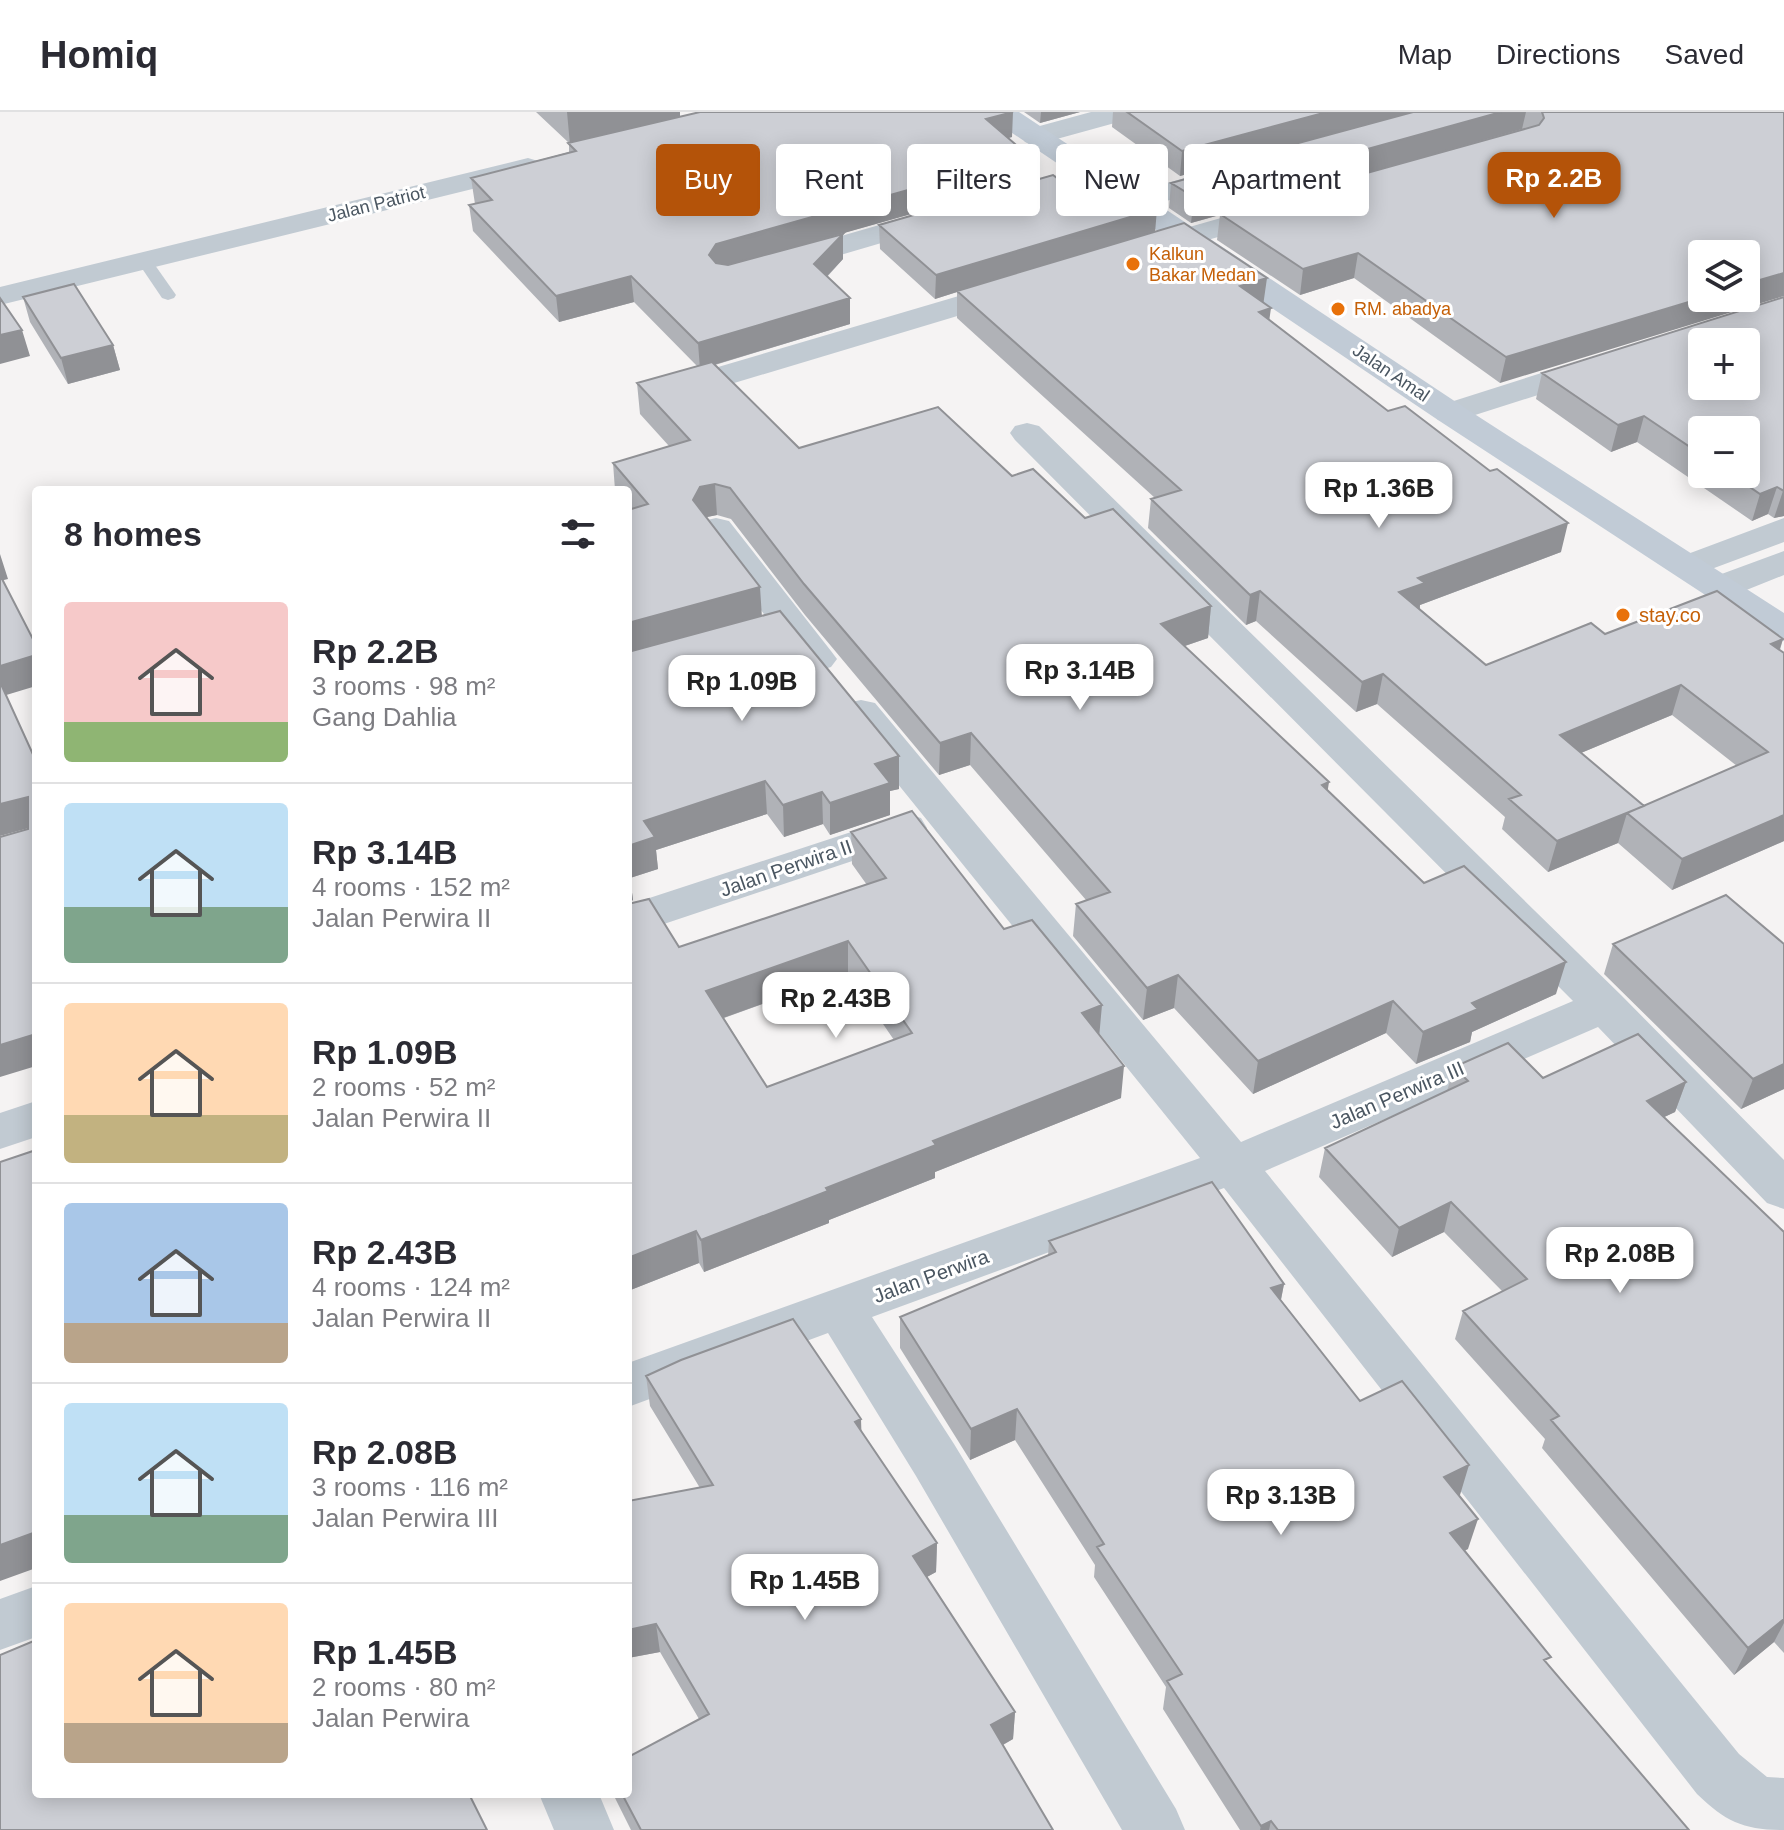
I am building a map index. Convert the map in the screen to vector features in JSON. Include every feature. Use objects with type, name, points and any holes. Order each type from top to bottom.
[{"type":"street","name":"Jalan Amal","points":[[1000,112],[1056,149]]},
{"type":"street","points":[[1035,136],[1123,112]]},
{"type":"street","name":"Jalan Patriot","points":[[0,296],[557,160]]},
{"type":"street","points":[[758,271],[1056,185]]},
{"type":"street","name":"Jalan Amal","points":[[1157,216],[1450,413],[1690,566],[1784,630]]},
{"type":"street","points":[[1111,259],[1258,216]]},
{"type":"street","points":[[640,401],[1035,282]]},
{"type":"street","points":[[1450,413],[1623,356]]},
{"type":"street","points":[[1027,433],[1605,1006],[1784,1190]]},
{"type":"street","points":[[716,529],[775,629],[945,815],[1233,1165],[1718,1774],[1738,1795],[1752,1802],[1784,1807]]},
{"type":"street","points":[[1690,566],[1784,529]]},
{"type":"street","points":[[1721,587],[1784,562]]},
{"type":"street","name":"Jalan Perwira II","points":[[632,920],[945,815]]},
{"type":"street","name":"Jalan Perwira III","points":[[1233,1165],[1605,1006]]},
{"type":"street","points":[[0,1131],[32,1120]]},
{"type":"street","name":"Jalan Perwira","points":[[632,1384],[1233,1165]]},
{"type":"street","points":[[840,1310],[935,1460],[1155,1830]]},
{"type":"street","points":[[0,1625],[32,1613]]},
{"type":"street","points":[[571,1798],[584,1830]]},
{"type":"lane","points":[[145,261],[168,295]]},
{"type":"building","points":[[700,112],[1013,112],[986,119],[1015,144],[907,144],[907,190],[891,195],[891,144],[776,144],[776,216],[816,216],[716,244],[709,255],[716,263],[728,265],[843,234],[814,264],[850,298],[698,343],[631,276],[556,296],[469,205],[492,200],[471,178],[576,151],[568,143]]},
{"type":"building","points":[[1127,112],[1327,112],[1208,144],[1184,144],[1182,151]]},
{"type":"building","points":[[1413,112],[1501,112],[1369,149],[1369,144],[1295,144]]},
{"type":"building","points":[[1542,112],[1784,112],[1784,273],[1760,280],[1760,240],[1688,240],[1688,302],[1506,357],[1358,253],[1303,269],[1223,216],[1369,216],[1369,172],[1539,125],[1544,118]]},
{"type":"building","points":[[1053,175],[1056,177],[1056,216],[1134,216],[936,275],[879,225],[910,216],[1040,216],[1040,179]]},
{"type":"building","points":[[1184,179],[1184,191],[1171,183]]},
{"type":"building","points":[[1184,223],[1267,278],[1240,286],[1271,308],[1259,312],[1388,411],[1405,406],[1490,471],[1497,469],[1568,523],[1418,578],[1425,583],[1399,592],[1486,665],[1591,623],[1605,634],[1717,591],[1783,639],[1771,644],[1784,653],[1784,815],[1682,859],[1627,813],[1557,841],[1509,799],[1521,795],[1383,674],[1362,682],[1260,591],[1250,595],[1151,499],[1181,490],[957,291]],"holes":[[[1681,685],[1768,752],[1644,806],[1560,735]]]},
{"type":"building","points":[[74,284],[113,345],[61,358],[23,297]]},
{"type":"building","points":[[1784,297],[1784,491],[1777,487],[1760,494],[1751,488],[1760,488],[1760,416],[1688,416],[1688,446],[1644,416],[1618,425],[1542,373],[1736,312],[1760,312],[1760,305]]},
{"type":"building","points":[[0,298],[22,330],[0,335]]},
{"type":"building","points":[[712,362],[799,448],[938,407],[1012,476],[1033,469],[1085,518],[1113,509],[1211,606],[1161,624],[1329,782],[1322,785],[1424,883],[1464,866],[1566,962],[1472,1003],[1478,1009],[1423,1032],[1393,1001],[1258,1061],[1178,975],[1147,988],[1076,904],[1110,892],[971,733],[940,743],[804,584],[730,488],[715,484],[700,487],[693,500],[760,587],[632,622],[632,509],[648,504],[613,463],[690,440],[637,383]]},
{"type":"building","points":[[0,575],[32,637],[32,656],[0,666]]},
{"type":"building","points":[[780,611],[899,756],[875,764],[890,783],[830,803],[822,792],[783,805],[765,781],[644,821],[655,837],[632,845],[632,651]]},
{"type":"building","points":[[0,682],[32,752],[32,1035],[0,1045],[0,837],[28,829],[28,797],[0,804]]},
{"type":"building","points":[[912,811],[1004,929],[1032,920],[1102,1005],[1082,1013],[1124,1066],[933,1141],[936,1145],[826,1188],[828,1191],[701,1240],[696,1231],[632,1256],[632,903],[649,899],[679,947],[886,878],[851,832]],"holes":[[[848,941],[912,1033],[767,1087],[706,991]]]},
{"type":"building","points":[[1726,895],[1784,944],[1784,1064],[1753,1079],[1613,944]]},
{"type":"building","points":[[1638,1034],[1686,1082],[1647,1101],[1784,1232],[1784,1619],[1748,1648],[1551,1420],[1559,1416],[1463,1311],[1527,1279],[1451,1202],[1399,1228],[1325,1148],[1468,1081],[1454,1067],[1508,1043],[1543,1078]]},
{"type":"building","points":[[32,1151],[32,1533],[0,1545],[0,1162]]},
{"type":"building","points":[[1212,1182],[1284,1284],[1271,1288],[1360,1401],[1402,1381],[1469,1465],[1444,1477],[1478,1519],[1450,1533],[1551,1657],[1544,1660],[1689,1830],[1278,1830],[1271,1821],[1261,1826],[1167,1681],[1182,1674],[1097,1547],[1104,1544],[1017,1409],[971,1429],[900,1317],[1056,1252],[1049,1241]]},
{"type":"building","points":[[793,1319],[861,1419],[855,1422],[937,1543],[913,1556],[1015,1712],[991,1725],[1053,1830],[641,1830],[624,1798],[632,1798],[632,1755],[709,1714],[656,1624],[632,1629],[632,1500],[713,1485],[646,1376]]},
{"type":"building","points":[[32,1642],[32,1798],[471,1798],[487,1830],[0,1830],[0,1655]]},
{"type":"place","name":"Kalkun Bakar Medan","points":[[1133,264]]},
{"type":"place","name":"RM. abadya","points":[[1338,309]]},
{"type":"place","name":"stay.co","points":[[1623,615]]}]
